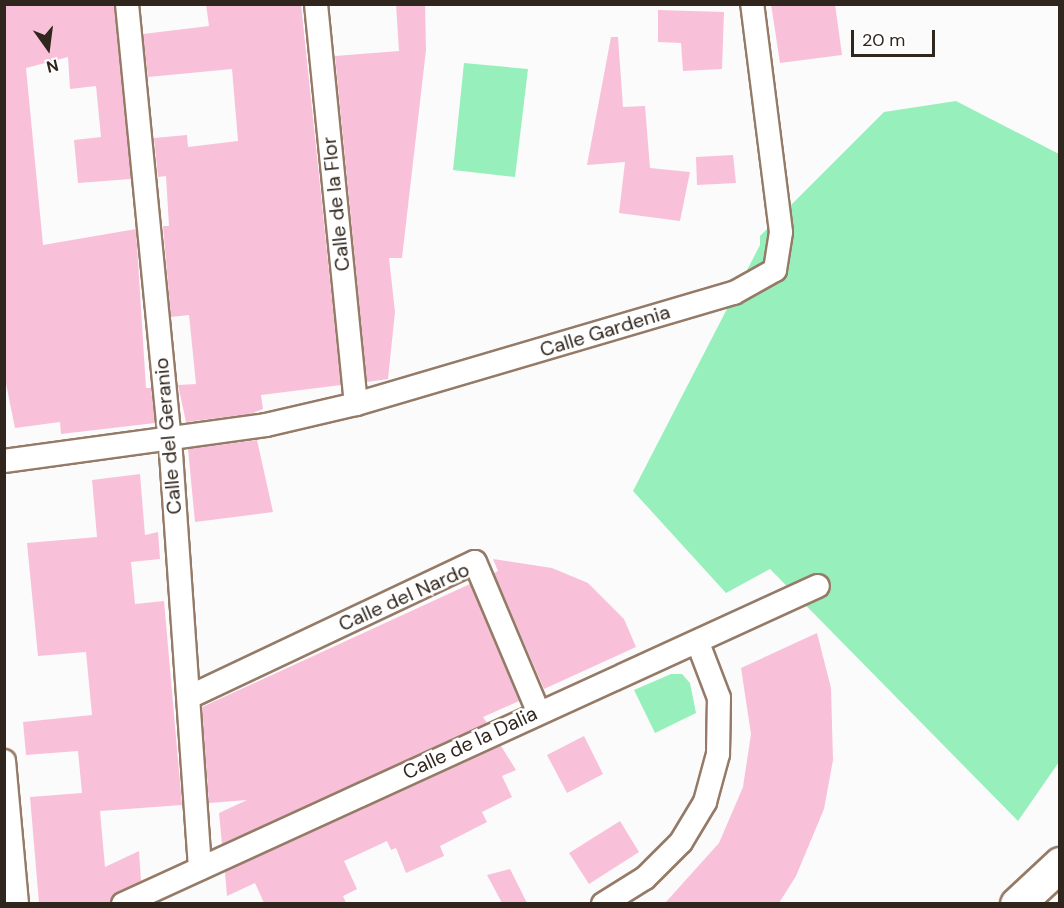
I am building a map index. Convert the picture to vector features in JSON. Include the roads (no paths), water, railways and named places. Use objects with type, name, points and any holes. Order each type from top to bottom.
[{"type":"highway","points":[[1017,903],[1059,864]]},
{"type":"street","name":"Calle del Geranio","points":[[127,4],[170,439],[200,868]]},
{"type":"street","name":"Calle de la Flor","points":[[316,4],[356,404]]},
{"type":"street","name":"Calle Gardenia","points":[[4,461],[266,425],[356,404],[734,293],[775,270],[782,232],[752,4]]},
{"type":"street","name":"Calle del Nardo","points":[[189,697],[474,562],[538,711]]},
{"type":"street","name":"Calle de la Dalia","points":[[123,903],[538,711],[698,643],[818,586]]},
{"type":"street","points":[[603,903],[645,878],[681,842],[705,802],[718,754],[719,698],[698,643]]},
{"type":"street","points":[[4,761],[17,903]]}]
